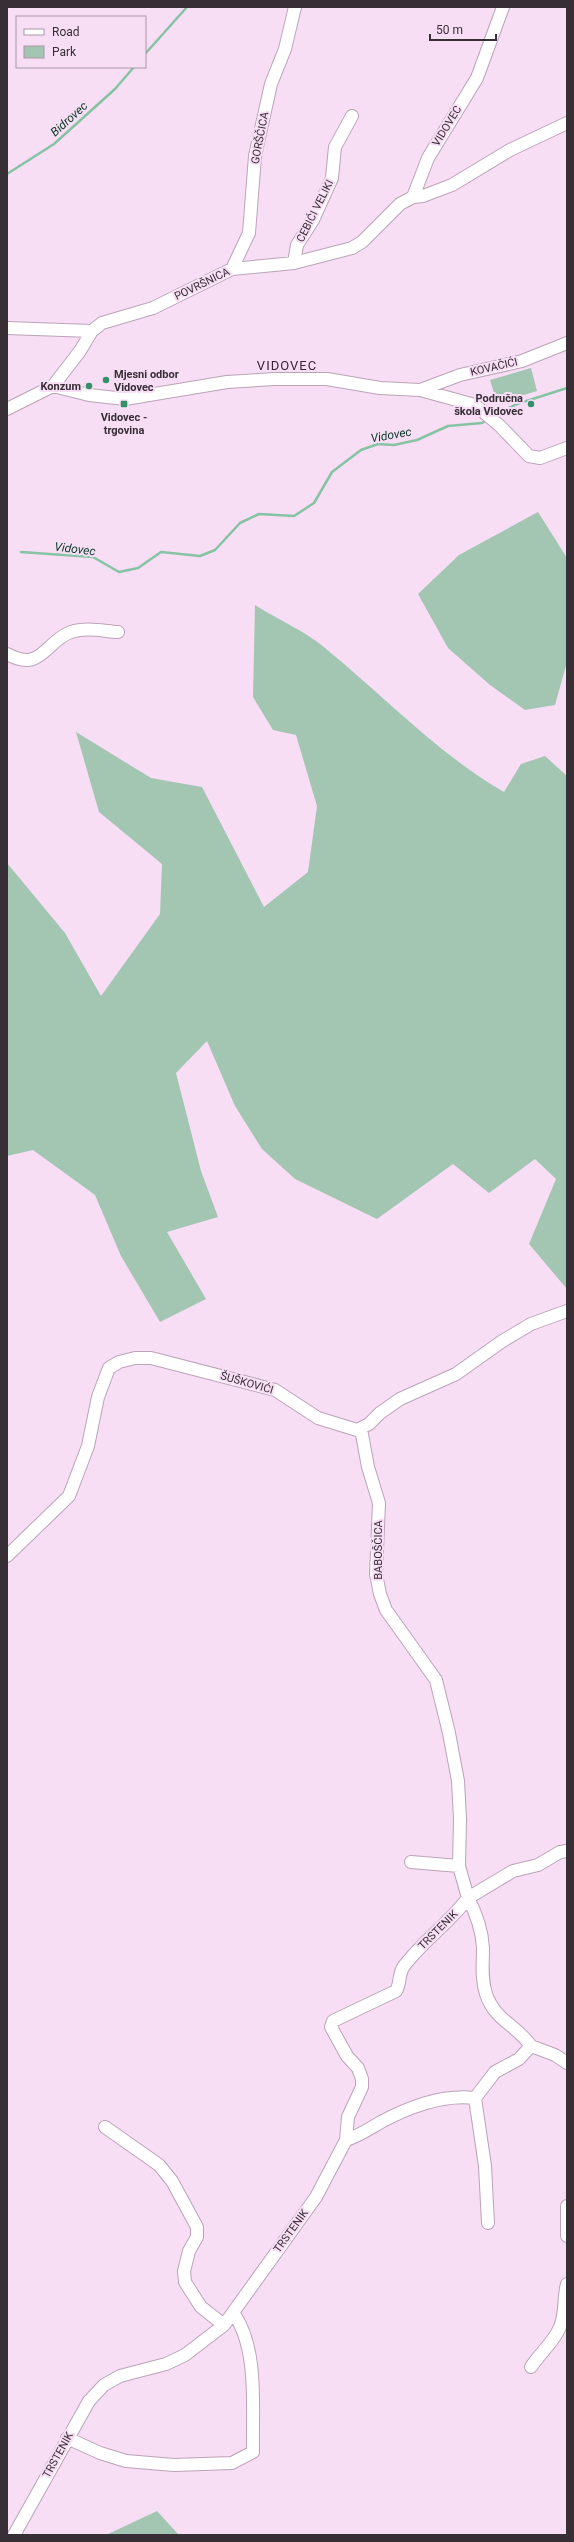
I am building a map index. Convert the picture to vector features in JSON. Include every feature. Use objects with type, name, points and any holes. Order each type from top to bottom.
[{"type":"street","name":"GORŠČICA","points":[[232,268],[249,232],[255,156],[271,84],[285,48],[295,7]]},
{"type":"street","name":"VIDOVEC","points":[[412,197],[428,158],[477,78],[503,7]]},
{"type":"street","name":"CEBIĆI VELIKI","points":[[294,263],[297,245],[313,220],[332,178],[335,147],[352,116]]},
{"type":"street","points":[[412,197],[423,196],[452,185],[510,150],[567,123]]},
{"type":"street","name":"POVRŠNICA","points":[[53,386],[80,351],[92,331],[109,320],[153,308],[232,268],[294,263],[352,248],[362,242],[400,204],[412,197]]},
{"type":"street","points":[[7,328],[92,331]]},
{"type":"street","name":"KOVAČIĆI","points":[[420,390],[460,375],[522,361],[567,343]]},
{"type":"street","points":[[7,409],[53,386],[89,395],[124,399],[227,382],[275,379],[327,379],[380,388],[420,390],[475,405],[490,417],[529,456],[540,458],[567,448]]},
{"type":"street","points":[[7,654],[24,660],[31,659],[40,656],[71,632],[88,630],[118,632]]},
{"type":"street","points":[[361,1429],[400,1399],[456,1374],[501,1342],[531,1324],[567,1311]]},
{"type":"street","name":"ŠUŠKOVIĆI","points":[[7,1556],[69,1496],[88,1446],[98,1397],[109,1368],[119,1362],[135,1358],[151,1358],[229,1377],[275,1390],[324,1420],[357,1430],[361,1429]]},
{"type":"street","name":"BABOŠČICA","points":[[361,1429],[368,1467],[379,1503],[376,1574],[380,1594],[386,1610],[436,1680]]},
{"type":"street","name":"TRSTENIK","points":[[436,1680],[449,1733],[458,1781],[460,1819],[459,1866],[468,1898],[480,1926],[483,1949],[482,1978],[486,1994],[493,2009],[501,2019],[531,2046]]},
{"type":"street","name":"TRSTENIK","points":[[14,2535],[89,2401],[104,2385],[131,2372],[166,2364],[185,2354],[224,2325],[234,2314],[264,2268],[316,2197],[346,2140],[348,2117],[362,2087],[362,2079],[358,2068],[335,2036],[331,2027],[333,2021],[396,1991],[400,1983],[400,1973],[405,1965],[435,1931],[454,1917],[468,1898],[513,1871],[538,1865],[560,1852],[567,1851]]},
{"type":"street","points":[[411,1862],[459,1866]]},
{"type":"street","points":[[488,2223],[485,2166],[475,2098],[495,2072],[519,2059],[531,2046],[555,2055],[567,2063]]},
{"type":"street","points":[[346,2140],[402,2112],[425,2104],[452,2098],[475,2098]]},
{"type":"street","points":[[105,2127],[159,2165],[172,2181],[197,2228],[197,2237],[189,2251],[184,2271],[185,2282],[201,2307],[224,2325]]},
{"type":"street","points":[[567,2206],[567,2236]]},
{"type":"street","points":[[531,2367],[540,2353],[555,2338],[561,2326],[567,2284]]},
{"type":"street","points":[[67,2438],[100,2453],[126,2460],[168,2464],[232,2463],[253,2452],[250,2361],[246,2337],[234,2314]]},
{"type":"green space","points":[[531,368],[537,391],[497,403],[490,380]]},
{"type":"green space","points":[[538,512],[567,558],[567,662],[555,705],[525,710],[490,685],[448,648],[418,594],[459,555]]},
{"type":"green space","points":[[255,605],[317,642],[456,760],[504,792],[521,764],[545,756],[567,776],[567,1289],[529,1244],[556,1179],[535,1159],[489,1193],[453,1164],[377,1219],[295,1179],[262,1149],[235,1106],[207,1041],[176,1073],[201,1171],[218,1217],[167,1232],[206,1299],[160,1322],[121,1256],[95,1195],[33,1150],[7,1156],[7,863],[65,933],[101,996],[160,914],[162,864],[99,812],[76,732],[151,778],[202,787],[264,907],[308,872],[317,806],[296,735],[273,730],[253,697]]},
{"type":"green space","points":[[157,2511],[179,2535],[106,2535]]},
{"type":"waterway","name":"Bidrovec","points":[[146,53],[187,7]]},
{"type":"waterway","name":"Bidrovec","points":[[7,174],[54,144],[115,89],[133,68]]},
{"type":"waterway","name":"Vidovec","points":[[493,416],[517,404],[567,388]]},
{"type":"waterway","name":"Vidovec","points":[[21,552],[93,557],[119,572],[138,568],[161,552],[200,556],[215,550],[240,523],[259,514],[294,516],[314,503],[332,472],[361,450],[378,444],[394,445],[417,440],[448,426],[482,423],[487,420]]},
{"type":"place","name":"Mjesni odbor Vidovec","points":[[106,380]]},
{"type":"place","name":"Konzum","points":[[89,386]]},
{"type":"place","name":"Vidovec - trgovina","points":[[124,404]]},
{"type":"place","name":"Područna škola Vidovec","points":[[531,404]]},
{"type":"district","name":"VIDOVEC","points":[[287,365]]}]
